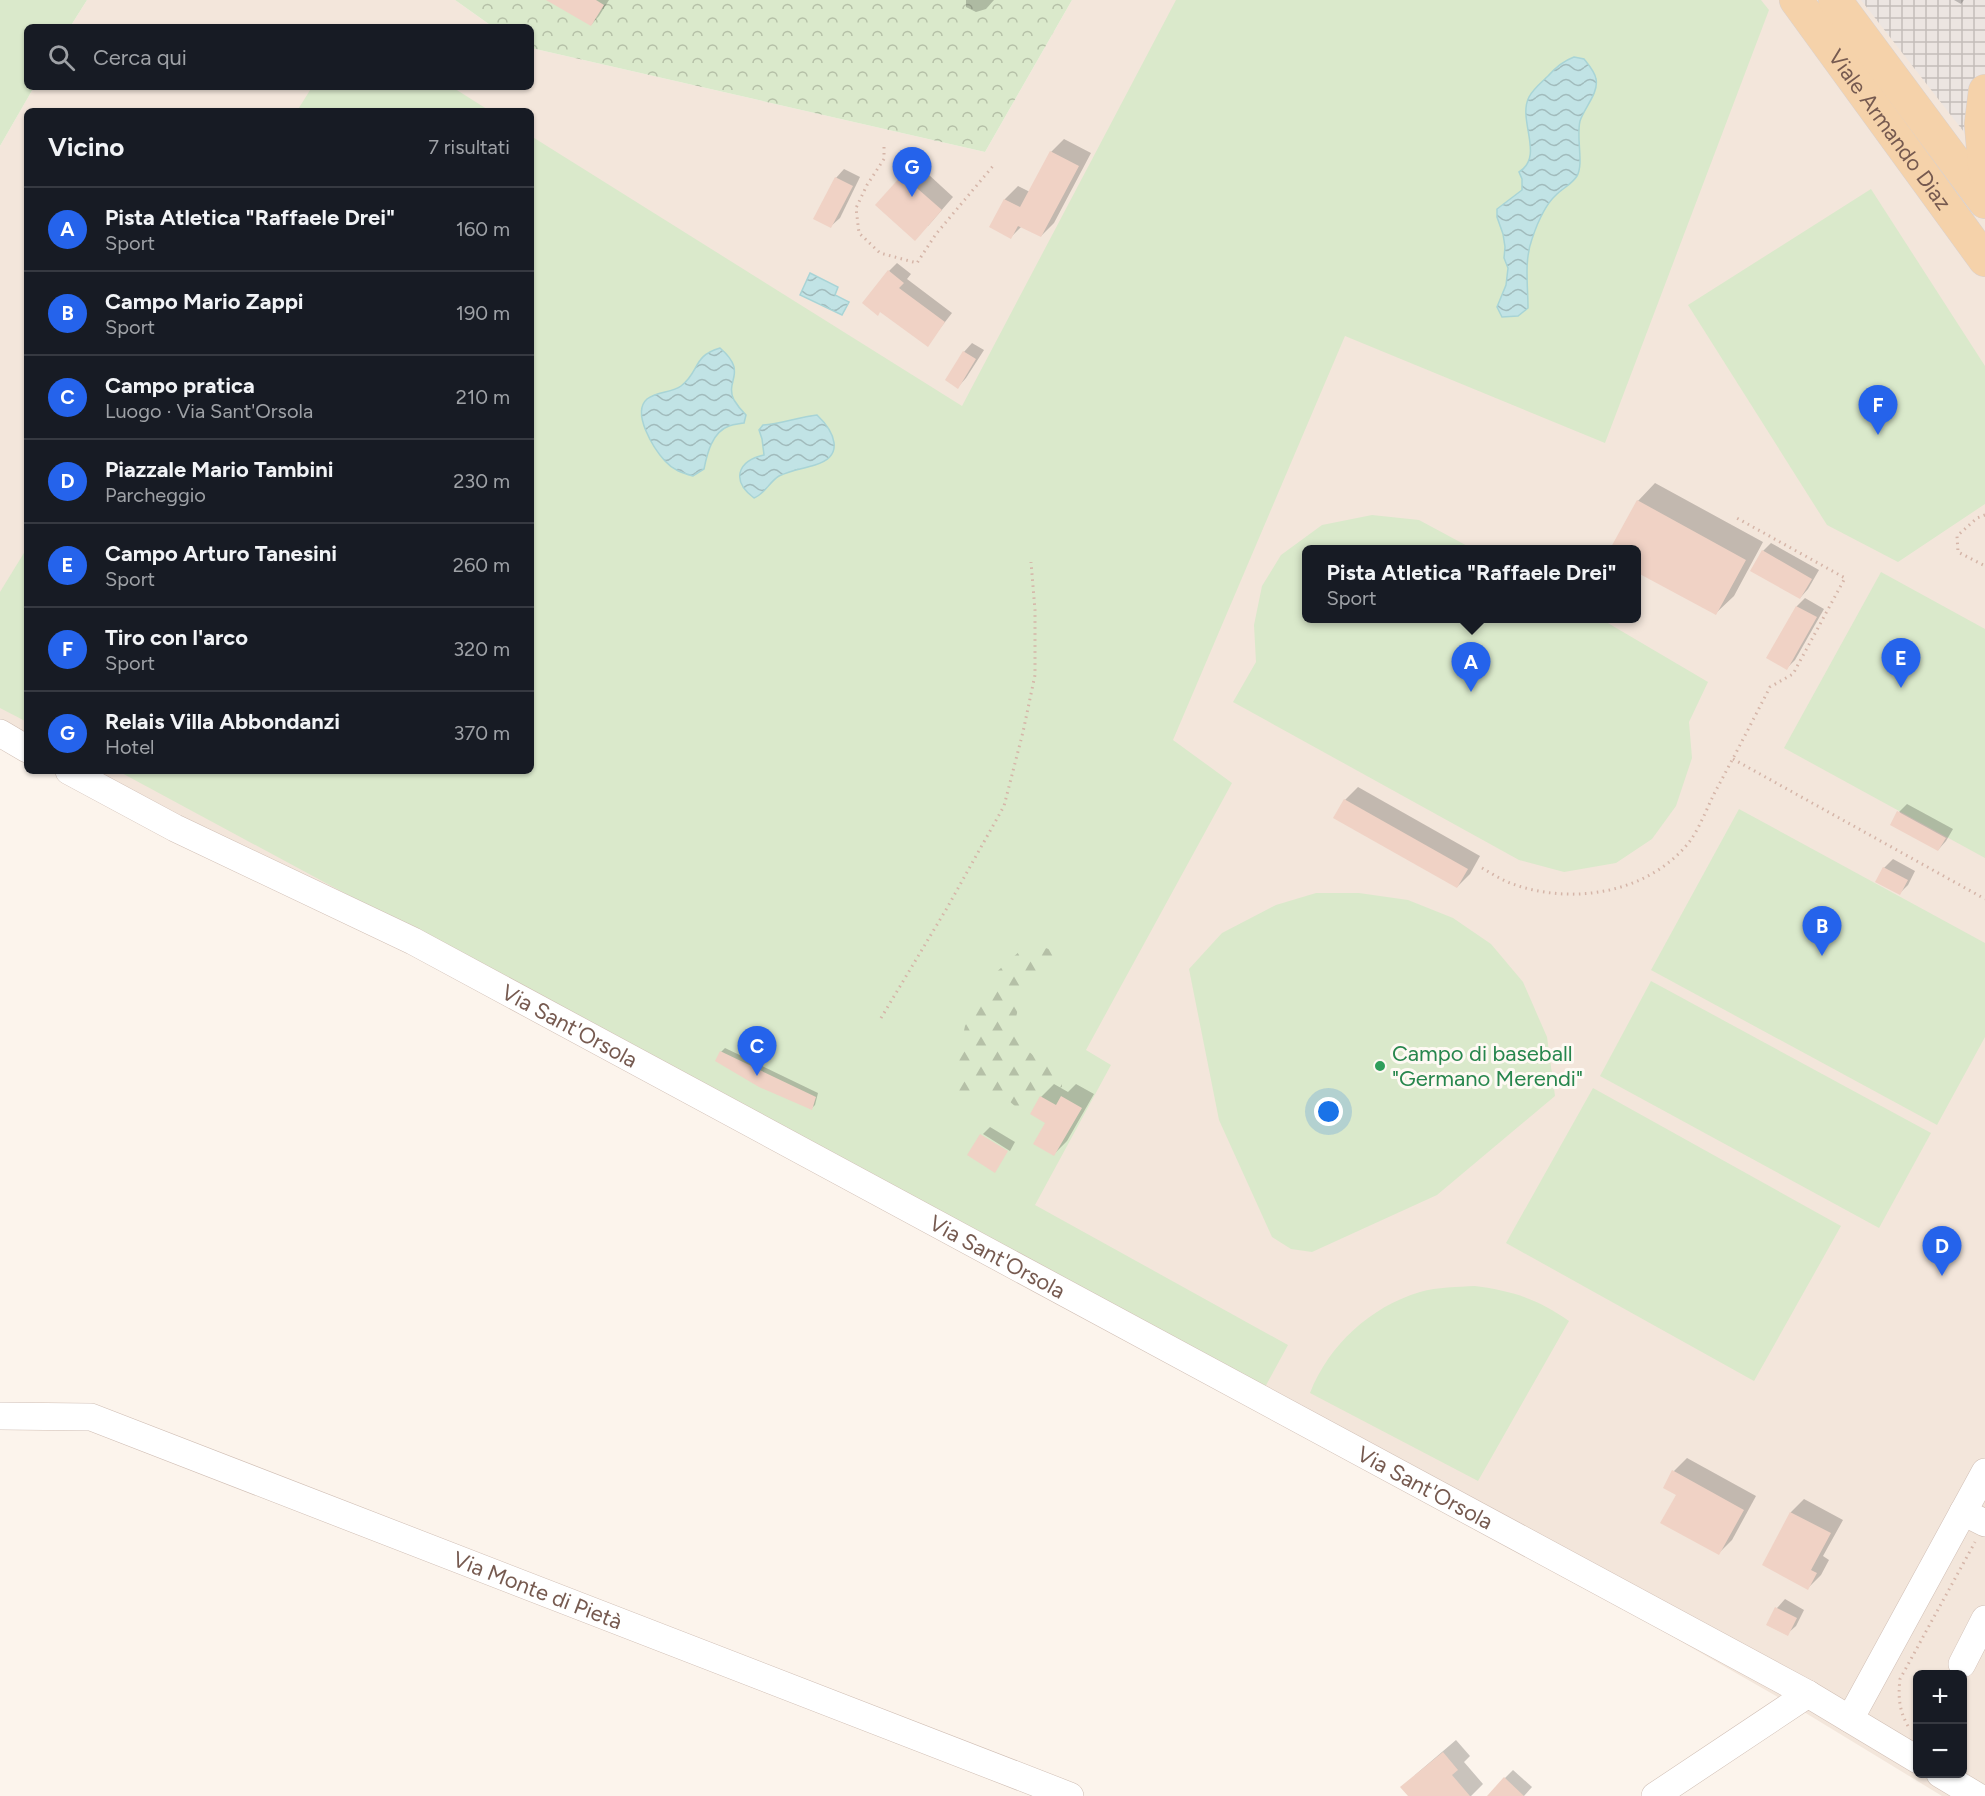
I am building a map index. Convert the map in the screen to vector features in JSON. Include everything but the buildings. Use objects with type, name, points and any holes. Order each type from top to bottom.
[{"type":"main road","name":"Viale Armando Diaz","points":[[1796,0],[1985,260]]},
{"type":"main road","name":"Viale Armando Diaz","points":[[1835,0],[1985,202]]},
{"type":"main road","points":[[1985,91],[1981,112],[1981,136],[1985,171]]},
{"type":"street","points":[[0,733],[24,746]]},
{"type":"street","name":"Via Sant'Orsola","points":[[75,774],[175,828],[424,946],[1808,1694],[1913,1758]]},
{"type":"street","name":"Via Monte di Pietà","points":[[0,1416],[92,1418],[1070,1796]]},
{"type":"street","points":[[1850,1719],[1974,1518],[1985,1472]]},
{"type":"street","points":[[1962,1664],[1985,1619]]},
{"type":"street","points":[[1655,1796],[1808,1694]]},
{"type":"street","points":[[1948,1778],[1977,1796]]},
{"type":"path","points":[[884,147],[884,159],[867,185],[856,208],[859,233],[880,253],[917,262],[936,234],[993,166]]},
{"type":"path","points":[[1985,515],[1977,518],[1957,536],[1958,552],[1985,566]]},
{"type":"path","points":[[1482,868],[1509,883],[1526,888],[1568,894],[1605,892],[1636,882],[1665,864],[1690,841],[1770,687],[1793,674],[1845,578],[1735,517]]},
{"type":"path","points":[[881,1018],[947,908],[1004,806],[1035,675],[1035,610],[1031,562]]},
{"type":"path","points":[[1733,759],[1985,899]]},
{"type":"path","points":[[1911,1732],[1900,1711],[1898,1697],[1900,1679],[1974,1518]]},
{"type":"shaded area","points":[[87,0],[455,0],[489,24],[72,24]]},
{"type":"shaded area","points":[[1072,0],[1985,0],[1985,1796],[1942,1796],[1804,1712],[1518,1548],[83,774],[534,774],[534,108],[24,108],[24,742],[0,730],[0,146],[32,90],[534,90],[534,49],[985,152]]},
{"type":"shaded area","points":[[1861,0],[1985,0],[1985,159]]},
{"type":"green space","points":[[0,0],[87,0],[72,24],[24,24],[24,90],[32,90],[0,146]]},
{"type":"green space","points":[[455,0],[1072,0],[985,152],[534,49],[534,24],[489,24]]},
{"type":"green space","points":[[1176,0],[1761,0],[1769,10],[1605,443],[1345,336],[1173,740],[1232,783],[1086,1050],[1111,1065],[1035,1205],[1288,1345],[1264,1389],[124,774],[534,774],[534,138],[962,406]]},
{"type":"green space","points":[[310,90],[457,90],[485,108],[299,108]]},
{"type":"green space","points":[[1871,189],[1985,366],[1985,504],[1898,562],[1827,525],[1688,305]]},
{"type":"green space","points":[[1372,515],[1419,520],[1466,545],[1302,545],[1302,623],[1608,623],[1708,682],[1689,722],[1692,758],[1676,806],[1652,839],[1616,863],[1564,872],[1519,860],[1233,702],[1256,662],[1254,625],[1262,586],[1281,555],[1322,525]]},
{"type":"green space","points":[[24,553],[24,720],[0,708],[0,592]]},
{"type":"green space","points":[[1881,572],[1985,629],[1985,858],[1784,748]]},
{"type":"green space","points":[[1739,809],[1985,943],[1985,1037],[1937,1125],[1651,970]]},
{"type":"green space","name":"Campo di baseball \"Germano Merendi\"","points":[[1316,893],[1359,893],[1408,900],[1453,918],[1491,944],[1523,982],[1547,1037],[1555,1096],[1437,1195],[1312,1252],[1291,1249],[1272,1237],[1219,1120],[1189,969],[1222,933],[1276,905]]},
{"type":"green space","points":[[1030,942],[1059,953],[1029,988],[1021,1002],[1016,1015],[1016,1029],[1021,1042],[1033,1055],[1062,1070],[1062,1087],[1035,1094],[1023,1113],[1001,1094],[951,1092],[965,1026],[992,976]]},
{"type":"green space","points":[[1651,981],[1931,1133],[1879,1228],[1600,1076]]},
{"type":"green space","points":[[1593,1088],[1841,1226],[1754,1381],[1506,1243]]},
{"type":"green space","points":[[1475,1286],[1525,1297],[1569,1321],[1478,1481],[1310,1393],[1318,1375],[1340,1344],[1353,1330],[1384,1307],[1427,1290]]},
{"type":"water","points":[[1574,57],[1584,59],[1596,79],[1595,90],[1580,121],[1579,171],[1575,179],[1548,204],[1534,233],[1527,264],[1528,308],[1518,316],[1502,317],[1497,307],[1506,285],[1508,268],[1504,258],[1505,247],[1497,209],[1522,190],[1522,179],[1519,172],[1530,157],[1526,116],[1529,97],[1557,67]]},
{"type":"water","points":[[810,273],[838,287],[835,295],[849,302],[842,315],[800,295]]},
{"type":"water","points":[[720,348],[733,364],[735,370],[732,393],[735,402],[746,415],[744,423],[729,426],[718,433],[709,450],[704,469],[693,476],[674,469],[660,455],[646,431],[643,422],[643,405],[651,396],[681,386],[705,355]]},
{"type":"water","points":[[817,415],[832,435],[834,449],[831,456],[815,465],[779,476],[754,498],[742,485],[740,472],[748,462],[764,455],[759,430],[763,425]]},
{"type":"place","name":"Relais Villa Abbondanzi","points":[[912,197]]},
{"type":"place","name":"Tiro con l'arco","points":[[1878,435]]},
{"type":"place","name":"Campo Arturo Tanesini","points":[[1901,688]]},
{"type":"place","name":"Pista Atletica \"Raffaele Drei\"","points":[[1471,692]]},
{"type":"place","name":"Campo Mario Zappi","points":[[1822,956]]},
{"type":"place","name":"Campo di baseball \"Germano Merendi\"","points":[[1380,1066]]},
{"type":"place","name":"Campo pratica","points":[[757,1076]]},
{"type":"place","name":"Piazzale Mario Tambini","points":[[1942,1276]]}]
